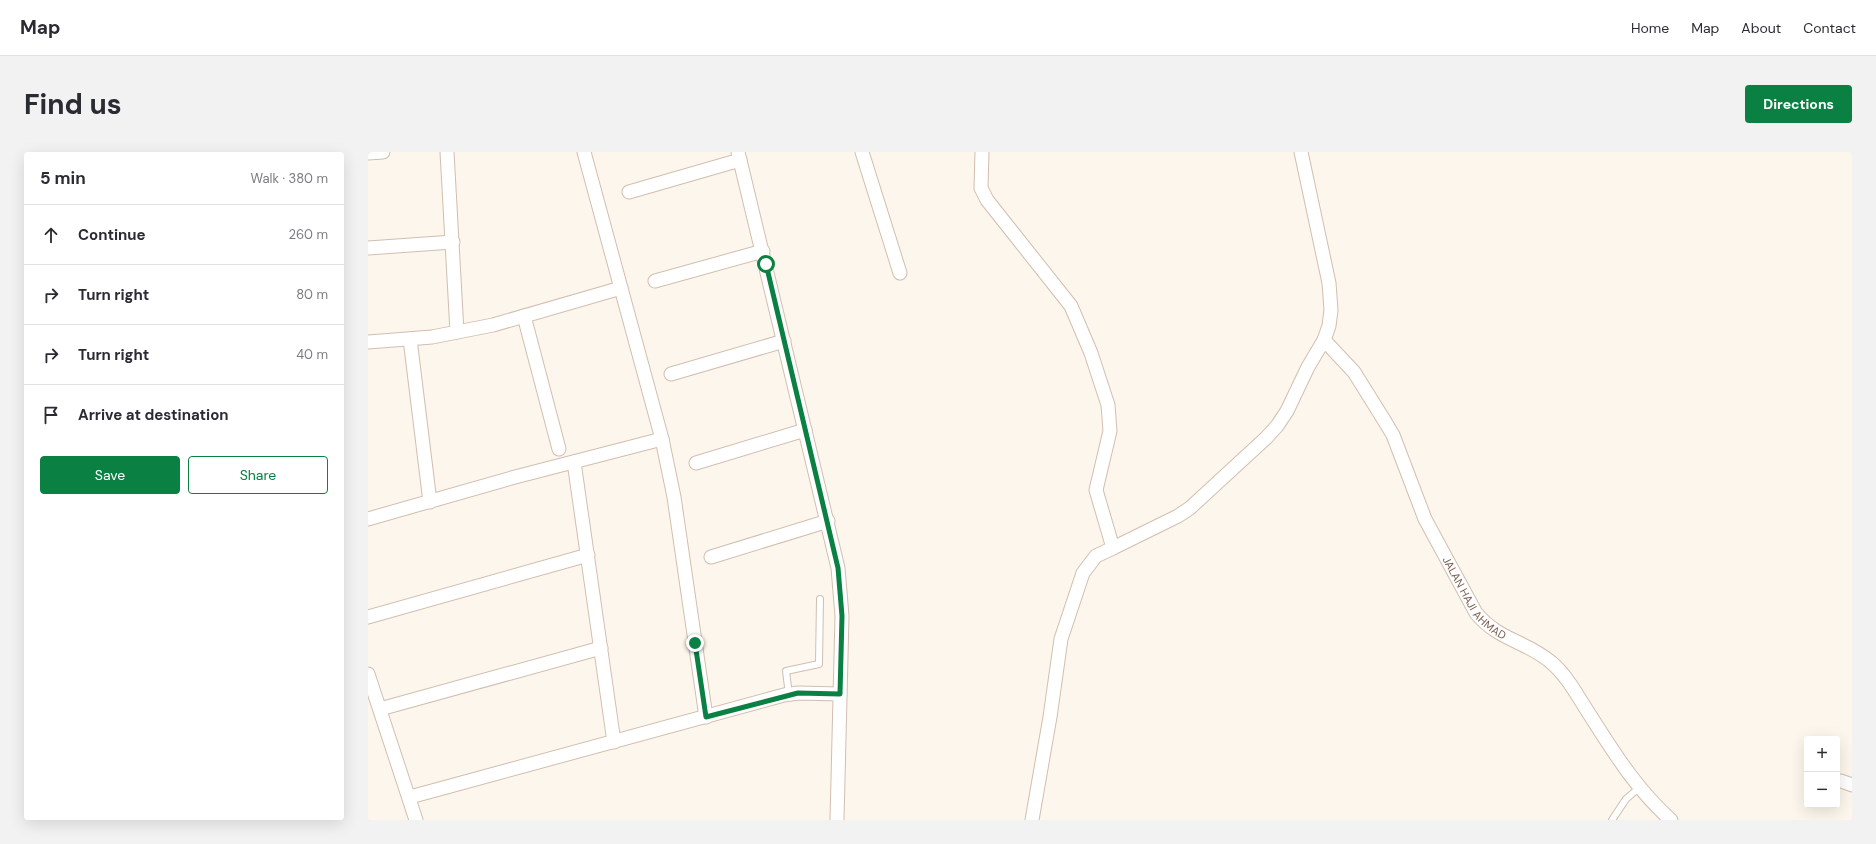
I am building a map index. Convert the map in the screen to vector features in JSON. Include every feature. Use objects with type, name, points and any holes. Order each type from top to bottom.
[{"type":"street","points":[[368,153],[383,152]]},
{"type":"street","points":[[447,152],[457,332]]},
{"type":"street","points":[[584,152],[662,439],[674,497],[706,717]]},
{"type":"street","points":[[862,152],[900,273]]},
{"type":"street","points":[[982,152],[981,188],[987,200],[1071,306],[1091,353],[1108,405],[1110,431],[1096,490],[1113,548]]},
{"type":"street","points":[[1032,820],[1062,639],[1083,573],[1096,556],[1178,516],[1201,499],[1266,438],[1287,411],[1308,367],[1324,340],[1329,326],[1331,297],[1301,152]]},
{"type":"street","points":[[629,192],[739,156],[828,520],[841,587],[837,820]]},
{"type":"street","points":[[368,248],[453,242]]},
{"type":"street","points":[[655,281],[763,251]]},
{"type":"street","points":[[368,342],[410,339],[457,332],[524,316],[621,288]]},
{"type":"street","points":[[524,316],[559,449]]},
{"type":"street","points":[[410,339],[430,502]]},
{"type":"street","name":"JALAN HAJI AHMAD","points":[[1324,340],[1354,372],[1393,435],[1425,519],[1476,613],[1484,623],[1496,632],[1535,651],[1552,663],[1571,686],[1639,788],[1671,820]]},
{"type":"street","points":[[671,374],[784,341]]},
{"type":"street","points":[[696,463],[805,430]]},
{"type":"street","points":[[368,519],[662,439]]},
{"type":"street","points":[[574,462],[614,742]]},
{"type":"street","points":[[711,557],[828,520]]},
{"type":"street","points":[[368,617],[588,555]]},
{"type":"street","points":[[380,709],[601,648]]},
{"type":"street","points":[[368,674],[410,797],[416,820]]},
{"type":"street","points":[[410,797],[789,695],[798,693],[840,694]]},
{"type":"lane","points":[[789,695],[786,671],[819,664],[820,599]]},
{"type":"lane","points":[[1612,820],[1626,799],[1639,788]]},
{"type":"route","points":[[695,643],[706,717],[784,695],[798,693],[840,694],[842,616],[841,587],[838,568],[821,491],[766,264]]}]
